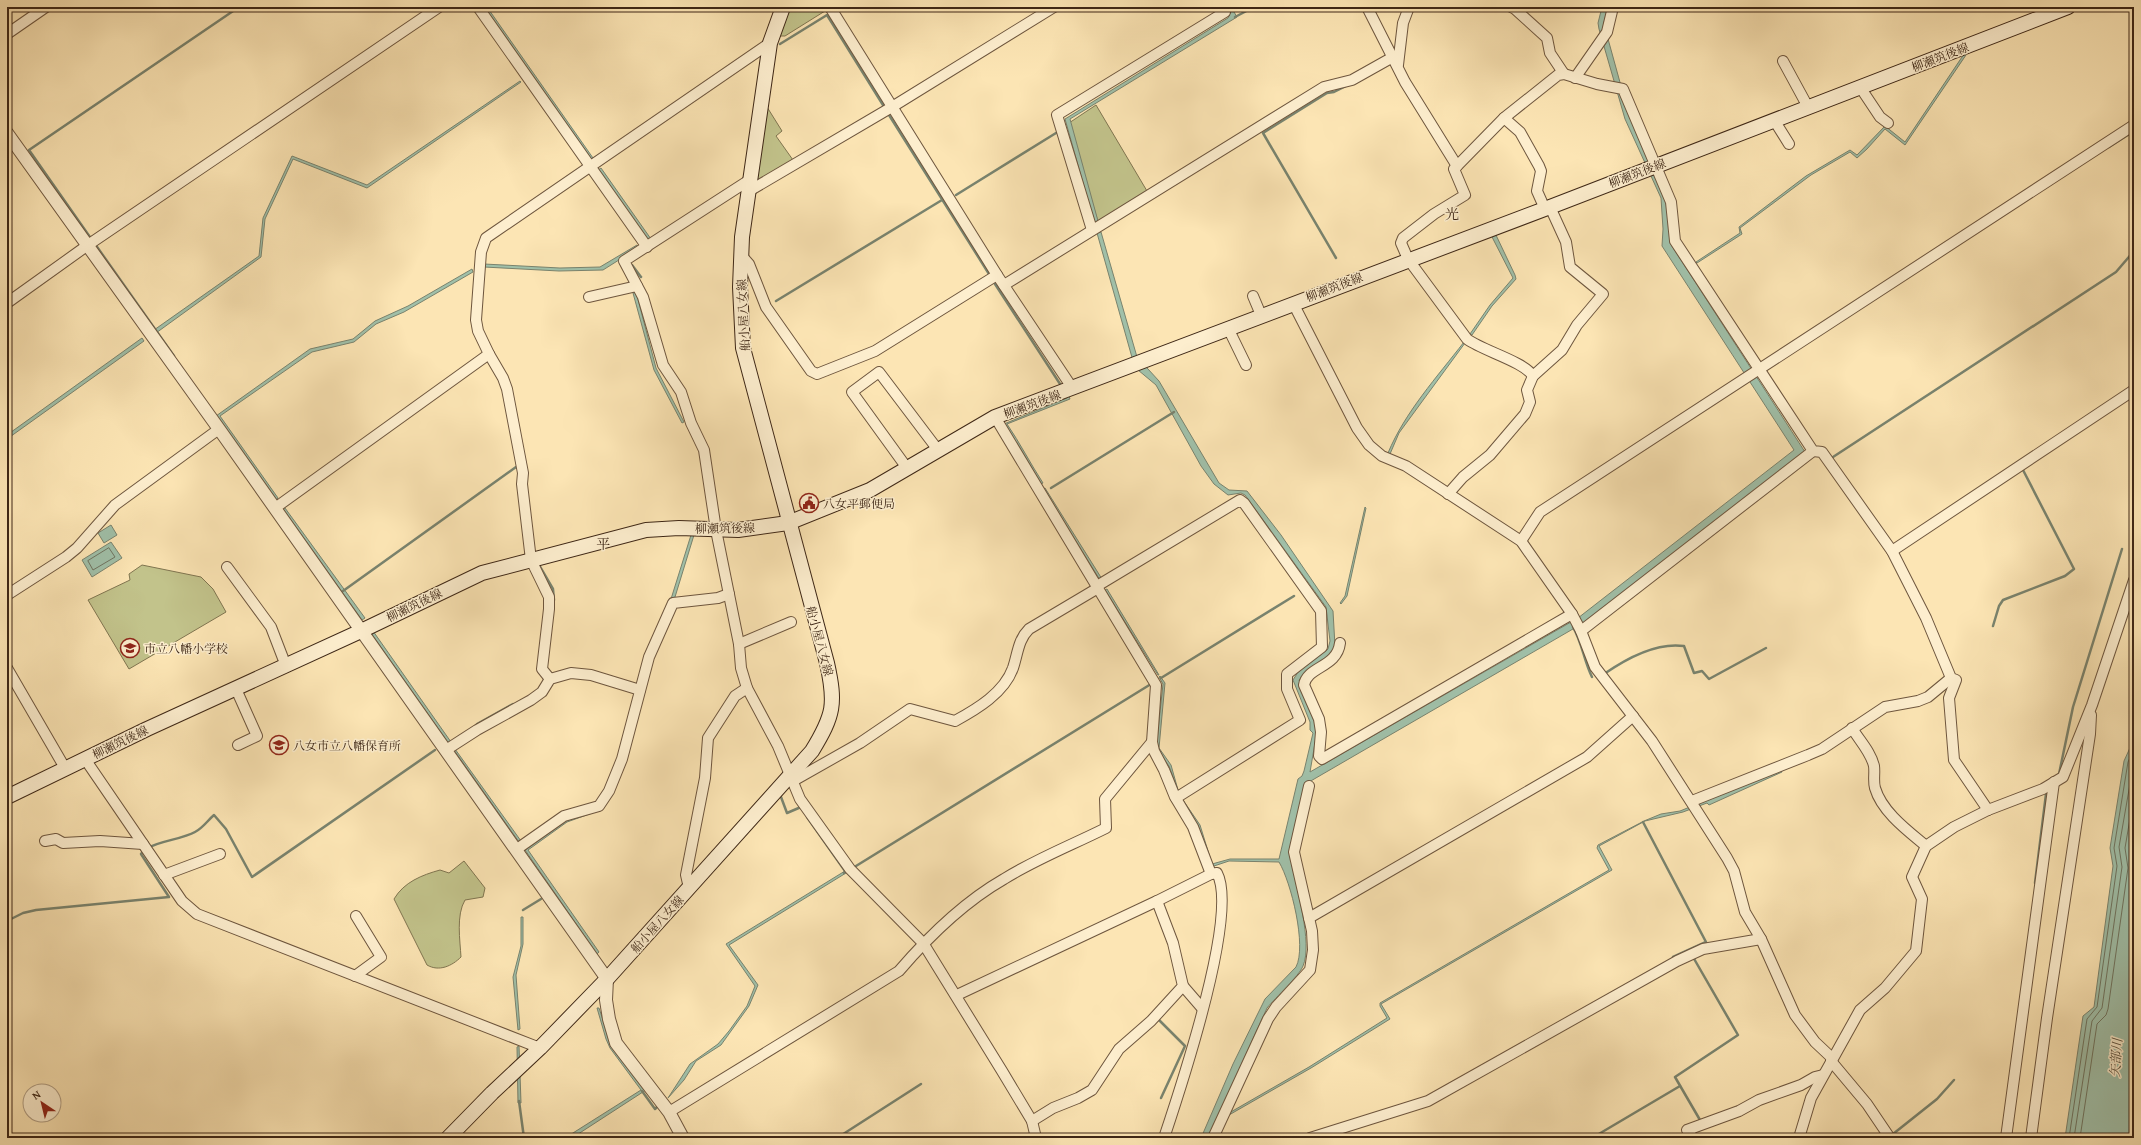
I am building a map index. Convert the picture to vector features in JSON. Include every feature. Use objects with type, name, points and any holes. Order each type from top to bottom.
[{"type":"main road","name":"船小屋八女線","points":[[448,1138],[492,1093],[540,1048],[607,979],[689,888],[792,778],[812,751],[824,730],[830,714],[833,692],[743,348],[740,287],[741,255],[770,43],[783,7]]},
{"type":"main road","name":"柳瀬筑後線","points":[[7,797],[65,768],[362,631],[482,573],[646,530],[679,528],[738,530],[788,523],[870,490],[995,417],[1073,389],[1408,259],[1547,208],[2068,7]]},
{"type":"street","points":[[7,34],[46,7]]},
{"type":"street","points":[[7,303],[88,245],[439,7]]},
{"type":"street","points":[[478,7],[647,247]]},
{"type":"street","points":[[830,7],[997,274],[1073,389]]},
{"type":"street","points":[[1036,1138],[1032,1121],[957,995],[923,943],[850,869],[804,805],[747,688],[741,668],[739,644],[716,530],[704,450],[690,429],[681,392],[663,366],[643,297],[624,261],[750,185],[892,107],[1054,7]]},
{"type":"street","points":[[1092,230],[1057,115],[1225,12],[1222,7]]},
{"type":"street","points":[[1367,7],[1405,82],[1457,166]]},
{"type":"street","points":[[1395,61],[1403,23],[1409,7]]},
{"type":"street","points":[[1511,7],[1515,8],[1547,38],[1550,53],[1564,74]]},
{"type":"street","points":[[1575,78],[1604,36],[1613,7]]},
{"type":"street","points":[[550,679],[542,669],[549,597],[531,560],[522,484],[523,473],[507,389],[503,378],[489,354],[478,330],[476,320],[481,252],[486,238],[770,43]]},
{"type":"street","points":[[1783,60],[1808,107]]},
{"type":"street","points":[[1004,285],[1324,87],[1352,80],[1395,61]]},
{"type":"street","points":[[1532,376],[1524,367],[1476,345],[1467,339],[1408,259],[1401,243],[1403,238],[1434,214],[1465,195],[1454,169],[1504,118],[1558,75],[1564,74],[1575,78],[1624,89],[1652,167],[1671,202],[1675,240],[1753,373],[1813,451]]},
{"type":"street","points":[[1860,87],[1880,117],[1888,123]]},
{"type":"street","points":[[1448,494],[1463,477],[1490,454],[1526,414],[1530,402],[1528,390],[1532,376],[1562,350],[1577,325],[1603,294],[1570,267],[1566,242],[1537,191],[1541,171],[1540,166],[1520,132],[1504,118]]},
{"type":"street","points":[[1774,120],[1789,144]]},
{"type":"street","points":[[1521,541],[1540,512],[2134,125]]},
{"type":"street","points":[[7,133],[517,849],[607,979],[606,1000],[609,1019],[616,1043],[669,1112],[683,1138]]},
{"type":"street","points":[[741,255],[749,264],[766,307],[811,371],[817,374],[875,351],[997,274]]},
{"type":"street","points":[[589,297],[637,286]]},
{"type":"street","points":[[1253,296],[1261,315]]},
{"type":"street","points":[[1293,303],[1357,428],[1368,445],[1382,456],[1406,466],[1521,541],[1572,614],[1581,631],[1595,667],[1633,716],[1692,801],[1734,871],[1742,904],[1761,938],[1795,1014],[1815,1042],[1832,1060],[1867,1104],[1890,1138]]},
{"type":"street","points":[[1228,328],[1246,365]]},
{"type":"street","points":[[275,508],[489,354]]},
{"type":"street","points":[[906,468],[852,392],[879,372],[938,450]]},
{"type":"street","points":[[1892,551],[2134,390]]},
{"type":"street","points":[[995,417],[1156,685],[1152,742],[1154,751],[1176,798],[1193,827],[1211,874]]},
{"type":"street","points":[[7,595],[66,557],[77,548],[114,505],[219,429]]},
{"type":"street","points":[[1581,631],[1813,451],[1822,452],[1892,551],[1926,618],[1952,678],[1956,680],[1948,698],[1954,760],[1988,810]]},
{"type":"street","points":[[792,778],[860,743],[910,709],[955,721],[968,713],[996,692],[1007,680],[1013,668],[1020,641],[1029,629],[1240,500],[1244,503],[1321,611],[1322,647],[1287,674],[1287,689],[1300,720],[1176,798]]},
{"type":"street","points":[[227,566],[271,627],[286,666]]},
{"type":"street","points":[[1799,1138],[1811,1098],[1860,1010],[1885,988],[1916,951],[1922,899],[1912,877],[1926,846],[1954,827],[1988,810],[2043,789],[2063,777],[2092,705],[2134,580]]},
{"type":"street","points":[[517,849],[564,816],[599,806],[609,791],[622,759],[649,657],[672,603],[718,598],[729,594]]},
{"type":"street","points":[[1340,643],[1335,658],[1309,675],[1304,681],[1304,685],[1319,719],[1321,732],[1319,756],[1322,759],[1572,614]]},
{"type":"street","points":[[739,644],[791,622]]},
{"type":"street","points":[[7,668],[65,768]]},
{"type":"street","points":[[446,750],[477,730],[531,700],[542,692],[550,679],[571,673],[591,675],[640,690]]},
{"type":"street","points":[[1692,801],[1808,756],[1822,749],[1885,707],[1912,702],[1928,697],[1952,678]]},
{"type":"street","points":[[689,888],[686,875],[705,778],[708,738],[735,696],[747,688]]},
{"type":"street","points":[[236,689],[257,736],[238,745]]},
{"type":"street","points":[[2031,1138],[2047,1018],[2090,734],[2092,705]]},
{"type":"street","points":[[1309,918],[1587,757],[1633,716]]},
{"type":"street","points":[[1852,728],[1871,757],[1874,766],[1875,788],[1883,803],[1903,827],[1926,846]]},
{"type":"street","points":[[669,1112],[899,971],[923,943],[964,908],[1004,879],[1106,828],[1105,799],[1152,742]]},
{"type":"street","points":[[85,759],[182,901],[197,914],[540,1048]]},
{"type":"street","points":[[2006,1138],[2054,782]]},
{"type":"street","points":[[1213,1138],[1268,1019],[1276,1007],[1310,970],[1313,950],[1309,918],[1294,852],[1308,786]]},
{"type":"street","points":[[44,841],[56,839],[62,843],[100,841],[143,844]]},
{"type":"street","points":[[164,875],[220,854]]},
{"type":"street","points":[[957,995],[1211,874],[1217,873],[1221,879],[1223,904],[1216,955],[1186,1072],[1164,1138]]},
{"type":"street","points":[[1157,901],[1173,943],[1183,986],[1202,1008]]},
{"type":"street","points":[[356,916],[381,957],[356,976]]},
{"type":"street","points":[[1310,1138],[1428,1101],[1677,961],[1703,949],[1761,938]]},
{"type":"street","points":[[1032,1121],[1053,1108],[1078,1098],[1092,1090],[1118,1049],[1151,1021],[1183,986]]},
{"type":"street","points":[[1693,1138],[1688,1130],[1739,1111],[1759,1100],[1801,1085],[1823,1075]]},
{"type":"green space","points":[[786,7],[823,7],[825,11],[785,36],[778,36]]},
{"type":"green space","points":[[1096,105],[1147,191],[1098,222],[1069,123]]},
{"type":"green space","points":[[767,107],[782,131],[776,136],[793,160],[755,184]]},
{"type":"green space","points":[[142,565],[201,577],[213,589],[226,612],[129,669],[88,600],[130,580],[129,574]]},
{"type":"green space","points":[[464,861],[485,888],[483,897],[465,900],[462,906],[459,928],[461,957],[454,963],[445,967],[432,967],[427,965],[394,899],[403,888],[414,880],[440,870],[449,873]]},
{"type":"water","points":[[483,7],[487,7],[593,158],[591,159]]},
{"type":"water","points":[[1226,7],[1231,7],[1237,17],[1070,119],[1098,221],[1094,222],[1065,119],[1228,18],[1230,13]]},
{"type":"water","points":[[1602,7],[1608,7],[1604,22],[1605,28],[1629,115],[1665,194],[1669,216],[1670,243],[1805,452],[1585,622],[1309,782],[1291,849],[1291,860],[1305,929],[1306,956],[1303,966],[1292,981],[1267,1008],[1208,1138],[1201,1138],[1233,1064],[1265,999],[1296,967],[1300,945],[1299,930],[1293,898],[1284,871],[1279,862],[1229,861],[1211,867],[1199,828],[1183,800],[1200,825],[1212,864],[1230,859],[1279,859],[1298,779],[1302,776],[1304,771],[1313,733],[1310,730],[1310,722],[1293,680],[1298,672],[1328,649],[1330,641],[1326,607],[1245,495],[1241,493],[1228,495],[1214,484],[1201,466],[1156,385],[1138,370],[1133,361],[1097,233],[1101,232],[1137,357],[1159,381],[1219,483],[1229,490],[1247,491],[1281,535],[1333,611],[1335,646],[1328,659],[1299,680],[1316,725],[1316,737],[1310,772],[1578,618],[1794,450],[1662,246],[1663,229],[1661,198],[1625,119],[1599,29],[1598,23]]},
{"type":"water","points":[[1964,54],[1966,55],[1905,145],[1885,129],[1857,158],[1850,152],[1811,175],[1740,228],[1742,234],[1697,263],[1696,262],[1740,233],[1739,227],[1806,176],[1850,150],[1857,155],[1885,126],[1905,142]]},
{"type":"water","points":[[520,81],[521,82],[367,188],[293,159],[265,219],[261,257],[156,333],[154,330],[259,256],[263,218],[292,156],[367,185]]},
{"type":"water","points":[[601,168],[651,239],[647,241],[598,170]]},
{"type":"water","points":[[1495,233],[1516,279],[1492,306],[1472,335],[1470,334],[1490,305],[1513,278],[1491,235]]},
{"type":"water","points":[[637,245],[638,248],[603,270],[559,271],[484,267],[484,264],[560,268],[600,267]]},
{"type":"water","points":[[472,269],[473,272],[404,312],[376,324],[354,342],[312,352],[220,416],[278,498],[276,500],[216,416],[310,349],[353,339],[375,321],[408,306]]},
{"type":"water","points":[[636,292],[656,368],[684,422],[682,423],[654,370],[633,293]]},
{"type":"water","points":[[142,338],[144,341],[7,439],[7,435]]},
{"type":"water","points":[[1464,342],[1465,343],[1399,433],[1390,454],[1388,453],[1412,409]]},
{"type":"water","points":[[1069,396],[1070,399],[1007,424],[1043,483],[1041,484],[1004,424]]},
{"type":"water","points":[[1045,488],[1102,579],[1100,580],[1043,489]]},
{"type":"water","points":[[1365,507],[1347,596],[1341,604],[1340,603],[1345,596]]},
{"type":"water","points":[[285,508],[365,618],[362,620],[283,509]]},
{"type":"water","points":[[111,525],[117,535],[104,543],[98,533]]},
{"type":"water","points":[[691,535],[694,535],[675,597],[671,599]]},
{"type":"water","points":[[111,542],[122,558],[92,577],[82,560]]},
{"type":"water","points":[[1107,589],[1159,675],[1105,590]]},
{"type":"water","points":[[373,631],[451,742],[449,744],[371,633]]},
{"type":"water","points":[[1160,676],[1165,683],[1159,748],[1171,765],[1178,790],[1169,766],[1156,749],[1163,684],[1159,677]]},
{"type":"water","name":"矢部川","points":[[2134,739],[2134,1115],[2129,1138],[2065,1138],[2083,1016],[2094,1007],[2113,866],[2110,848],[2124,761]]},
{"type":"water","points":[[455,749],[521,841],[519,842],[454,750]]},
{"type":"water","points":[[1781,770],[1782,772],[1709,805],[1707,803],[1683,812],[1645,821],[1599,846],[1612,870],[1381,1004],[1390,1019],[1311,1068],[1229,1115],[1229,1113],[1309,1067],[1387,1018],[1380,1006],[1380,1003],[1609,870],[1597,848],[1598,845],[1644,821],[1661,814],[1680,811]]},
{"type":"water","points":[[595,812],[567,822],[528,850],[599,952],[597,954],[525,850],[566,820]]},
{"type":"water","points":[[845,871],[846,873],[729,945],[758,985],[749,1006],[721,1045],[696,1061],[684,1080],[668,1098],[690,1064],[718,1044],[729,1031],[747,1006],[755,986],[726,944]]},
{"type":"water","points":[[521,917],[523,917],[523,944],[516,975],[520,1029],[518,1030],[513,977],[521,946]]},
{"type":"water","points":[[597,1008],[599,1008],[609,1038],[646,1090],[572,1138],[565,1138],[641,1090],[610,1048]]},
{"type":"water","points":[[519,1046],[521,1103],[518,1103],[517,1047]]},
{"type":"waterway","points":[[92,240],[29,150],[239,7]]},
{"type":"waterway","points":[[1235,17],[1254,7]]},
{"type":"waterway","points":[[780,44],[827,15],[883,105]]},
{"type":"waterway","points":[[1336,258],[1263,133],[1327,93],[1334,92],[1346,86]]},
{"type":"waterway","points":[[889,115],[989,274]]},
{"type":"waterway","points":[[2109,147],[2134,131]]},
{"type":"waterway","points":[[956,195],[1056,133]]},
{"type":"waterway","points":[[776,301],[942,200]]},
{"type":"waterway","points":[[95,244],[174,356]]},
{"type":"waterway","points":[[1833,457],[2116,272],[2134,251]]},
{"type":"waterway","points":[[632,265],[641,277]]},
{"type":"waterway","points":[[995,284],[1062,387]]},
{"type":"waterway","points":[[1051,488],[1174,412]]},
{"type":"waterway","points":[[343,591],[516,467]]},
{"type":"waterway","points":[[1993,626],[1999,606],[2003,600],[2065,576],[2074,569],[2023,470]]},
{"type":"waterway","points":[[2059,774],[2073,707],[2122,549]]},
{"type":"waterway","points":[[539,565],[553,589],[554,600]]},
{"type":"waterway","points":[[1161,678],[1294,596]]},
{"type":"waterway","points":[[1573,627],[1579,639],[1592,677]]},
{"type":"waterway","points":[[1604,674],[1622,662],[1642,652],[1663,646],[1673,645],[1684,646],[1694,673],[1702,671],[1709,679],[1766,648]]},
{"type":"waterway","points":[[856,866],[1151,684]]},
{"type":"waterway","points":[[477,724],[513,704]]},
{"type":"waterway","points":[[148,848],[195,832],[214,815],[226,829],[252,877],[435,750]]},
{"type":"waterway","points":[[2035,883],[2046,794]]},
{"type":"waterway","points":[[781,797],[787,813],[801,807],[802,809]]},
{"type":"waterway","points":[[807,817],[845,871],[844,873]]},
{"type":"waterway","points":[[1643,822],[1706,942],[1673,957]]},
{"type":"waterway","points":[[7,921],[23,913],[36,910],[169,897],[141,854],[143,852]]},
{"type":"waterway","points":[[523,910],[541,899]]},
{"type":"waterway","points":[[1693,957],[1738,1035],[1675,1077],[1700,1120]]},
{"type":"waterway","points":[[1158,1019],[1185,1046],[1161,1098]]},
{"type":"waterway","points":[[1893,1134],[1937,1099],[1954,1080]]},
{"type":"waterway","points":[[837,1138],[921,1084]]},
{"type":"waterway","points":[[1592,1138],[1680,1086]]},
{"type":"waterway","points":[[642,1091],[655,1109],[657,1107]]},
{"type":"waterway","points":[[519,1101],[524,1138]]},
{"type":"waterway","points":[[1302,1138],[1308,1136]]},
{"type":"place","name":"八女平郵便局","points":[[809,503]]},
{"type":"place","name":"市立八幡小学校","points":[[130,648]]},
{"type":"place","name":"八女市立八幡保育所","points":[[279,745]]},
{"type":"district","name":"光","points":[[1452,214]]},
{"type":"district","name":"平","points":[[603,544]]}]
